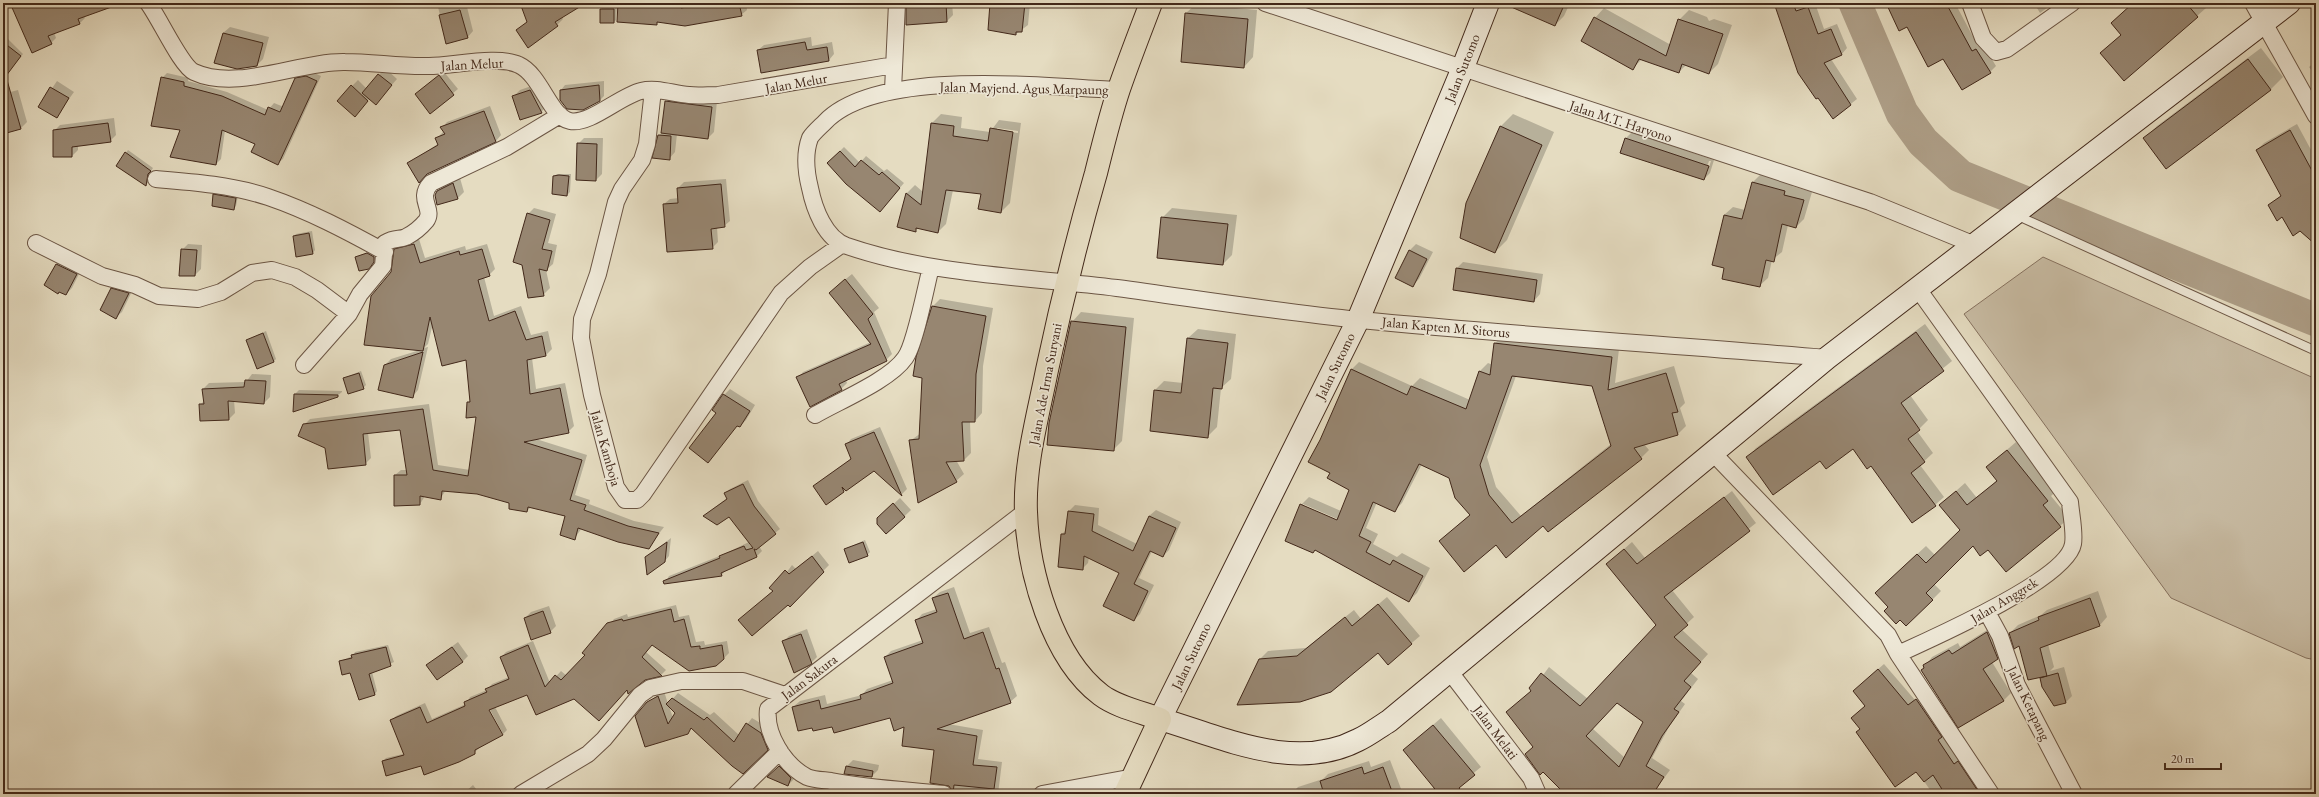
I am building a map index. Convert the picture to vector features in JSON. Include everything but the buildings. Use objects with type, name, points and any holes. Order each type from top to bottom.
[{"type":"highway","name":"Jalan Ade Irma Suryani","points":[[1151,3],[1118,90],[1066,281],[1034,432],[1027,482],[1026,511],[1031,556],[1037,584],[1057,637],[1071,662],[1102,696],[1160,719]]},
{"type":"highway","points":[[1130,786],[1160,719]]},
{"type":"main road","name":"Jalan Sutomo","points":[[1160,719],[1358,320],[1462,70],[1488,3]]},
{"type":"main road","points":[[1160,719],[1273,753],[1302,754],[1324,752],[1357,741],[1389,721],[1827,358],[2289,3]]},
{"type":"street","name":"Jalan Melur","points":[[148,3],[165,28],[184,64],[193,72],[206,76],[253,77],[330,62],[429,66],[469,62],[506,62],[518,64],[529,72],[560,115],[566,120],[578,122],[604,110],[626,97],[653,90],[689,96],[718,95],[894,65]]},
{"type":"street","points":[[893,90],[897,3]]},
{"type":"street","name":"Jalan M.T. Haryono","points":[[1265,3],[1462,70],[1870,202],[1975,245]]},
{"type":"street","points":[[1970,3],[1984,38],[1996,52],[2007,49],[2072,3]]},
{"type":"street","points":[[2253,3],[2316,116]]},
{"type":"street","name":"Jalan Mayjend. Agus Marpaung","points":[[841,245],[824,226],[812,199],[805,166],[811,137],[837,110],[893,90],[942,85],[988,85],[1118,90]]},
{"type":"street","name":"Jalan Kamboja","points":[[653,90],[647,144],[642,160],[622,189],[616,202],[598,274],[582,319],[581,338],[592,395],[616,487],[625,500],[637,500],[643,494],[781,293],[810,266],[841,245]]},
{"type":"street","points":[[304,365],[349,314],[360,294],[383,266],[386,243],[394,238],[405,238],[425,222],[428,214],[424,198],[426,189],[431,183],[507,147],[560,115]]},
{"type":"street","points":[[156,179],[235,188],[268,197],[327,221],[385,252]]},
{"type":"street","points":[[36,243],[102,276],[135,285],[159,296],[198,299],[221,292],[252,273],[272,270],[295,277],[317,290],[349,314]]},
{"type":"street","points":[[841,245],[896,260],[931,267],[1066,281]]},
{"type":"street","points":[[815,415],[881,378],[895,369],[906,357],[931,267]]},
{"type":"street","name":"Jalan Kapten M. Sitorus","points":[[1066,281],[1358,320],[1827,358]]},
{"type":"street","name":"Jalan Anggrek","points":[[1898,654],[1986,612],[2050,574],[2064,560],[2073,545],[2070,502],[1918,289]]},
{"type":"street","points":[[1712,452],[1888,635],[1898,654],[1991,794]]},
{"type":"street","name":"Jalan Sakura","points":[[944,794],[846,784],[808,777],[792,766],[780,751],[766,720],[768,709],[1026,511]]},
{"type":"street","name":"Jalan Ketapang","points":[[1986,612],[2000,636],[2017,685],[2074,794]]},
{"type":"street","name":"Jalan Melati","points":[[1450,672],[1531,778],[1538,794]]},
{"type":"street","points":[[521,794],[588,754],[604,739],[640,695],[650,688],[681,681],[743,681],[785,695]]},
{"type":"street","points":[[736,794],[780,751]]},
{"type":"street","points":[[1042,794],[1130,786]]},
{"type":"lane","points":[[2018,211],[2316,351]]},
{"type":"shaded area","points":[[2043,257],[2316,379],[2316,660],[2306,658],[2171,598],[1964,314]]},
{"type":"waterway","points":[[1855,3],[1902,113],[1923,142],[1960,176],[2316,320]]}]
